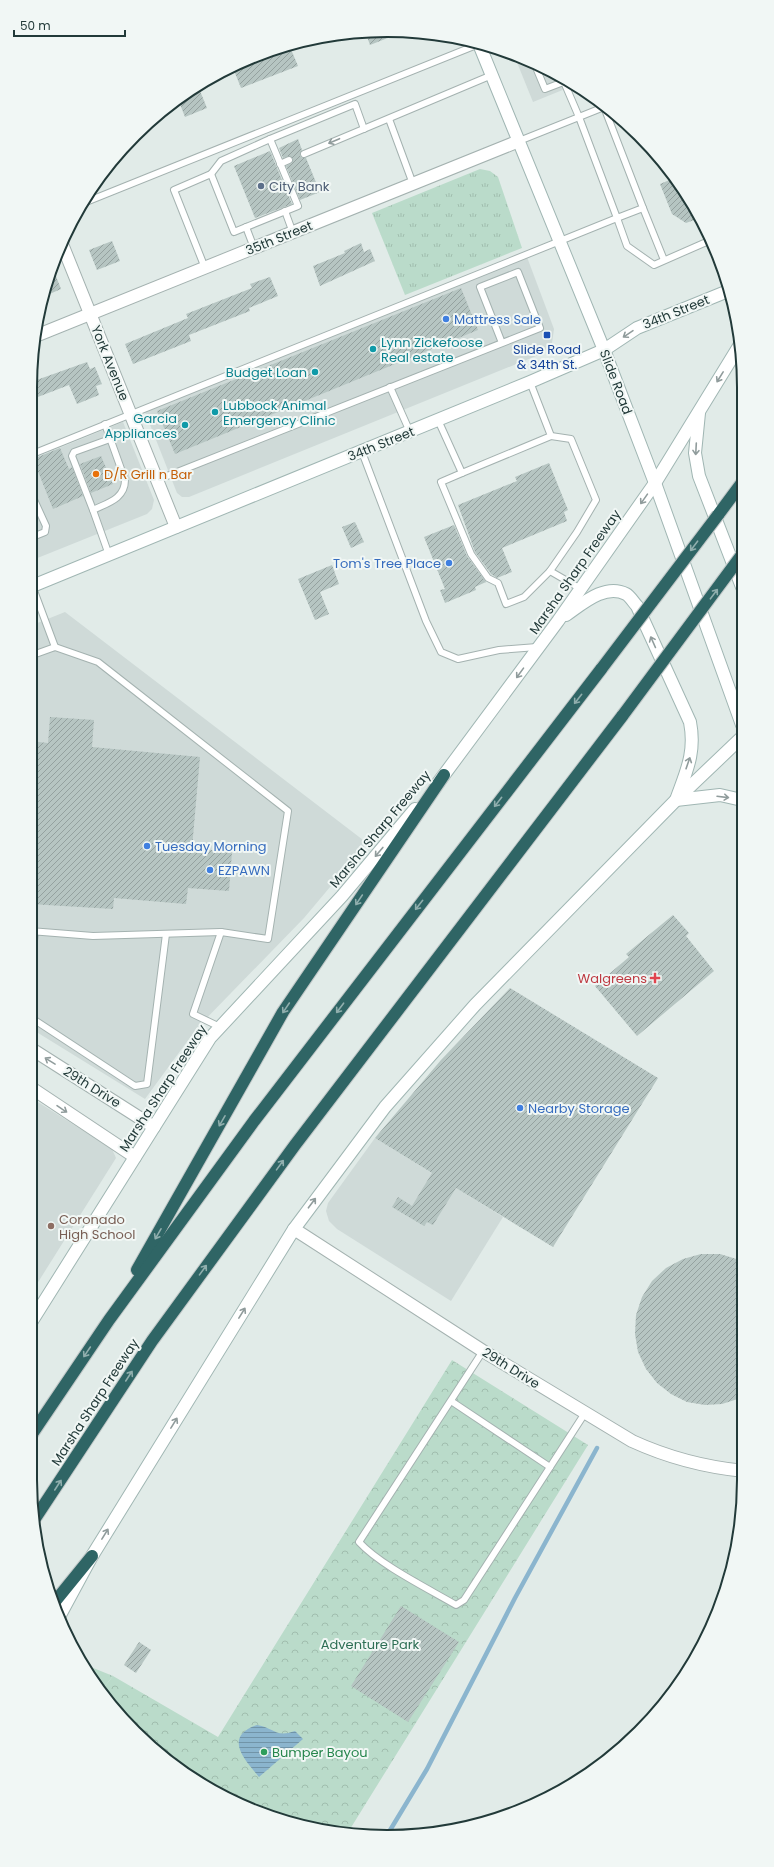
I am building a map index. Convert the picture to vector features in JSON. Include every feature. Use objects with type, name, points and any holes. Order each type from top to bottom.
[{"type":"highway","points":[[37,1427],[109,1320],[259,1115],[602,668],[737,489]]},
{"type":"highway","name":"Marsha Sharp Freeway","points":[[39,1513],[152,1341],[294,1145],[623,715],[737,563]]},
{"type":"highway","points":[[109,1320],[283,1012],[444,776]]},
{"type":"highway","points":[[58,1598],[92,1556]]},
{"type":"main road","name":"Slide Road","points":[[482,50],[604,350],[655,482],[737,711]]},
{"type":"main road","name":"35th Street","points":[[41,335],[519,141]]},
{"type":"main road","name":"York Avenue","points":[[65,251],[176,527]]},
{"type":"main road","name":"34th Street","points":[[37,582],[362,452],[530,382],[604,350],[637,328],[724,293]]},
{"type":"main road","name":"Marsha Sharp Freeway","points":[[37,1313],[210,1038],[342,896],[444,776],[581,589],[655,482],[735,353]]},
{"type":"main road","points":[[700,410],[695,453],[698,476],[737,574]]},
{"type":"main road","points":[[558,621],[598,593],[613,592],[626,594],[637,606],[690,722],[693,739],[691,757],[676,800]]},
{"type":"main road","points":[[63,1610],[92,1556],[294,1229],[385,1107],[455,1028],[676,800],[737,742]]},
{"type":"main road","points":[[676,800],[720,795],[737,799]]},
{"type":"main road","name":"29th Drive","points":[[37,1052],[154,1127]]},
{"type":"main road","points":[[37,1092],[135,1157]]},
{"type":"main road","name":"29th Drive","points":[[294,1229],[484,1350],[632,1441],[658,1453],[711,1468],[737,1470]]},
{"type":"lane","points":[[92,200],[471,47]]},
{"type":"lane","points":[[538,71],[545,89],[560,83]]},
{"type":"lane","points":[[304,154],[492,75]]},
{"type":"lane","points":[[567,87],[628,246],[654,265],[705,242]]},
{"type":"lane","points":[[206,268],[174,190],[211,174],[221,161],[355,104],[364,128]]},
{"type":"lane","points":[[519,141],[600,109]]},
{"type":"lane","points":[[607,115],[664,260]]},
{"type":"lane","points":[[389,119],[413,184]]},
{"type":"lane","points":[[211,174],[234,232],[298,206],[270,139]]},
{"type":"lane","points":[[280,164],[289,160]]},
{"type":"lane","points":[[37,452],[643,208]]},
{"type":"lane","points":[[285,211],[293,233]]},
{"type":"lane","points":[[246,227],[254,248]]},
{"type":"lane","points":[[157,480],[540,328],[518,272],[480,287],[502,343]]},
{"type":"lane","points":[[530,382],[552,436]]},
{"type":"lane","points":[[390,387],[410,432]]},
{"type":"lane","points":[[438,420],[462,473]]},
{"type":"lane","points":[[93,510],[118,498],[125,488],[125,480],[105,424]]},
{"type":"lane","points":[[552,436],[571,439],[596,500],[577,532],[550,571],[524,597],[506,604],[498,583],[488,578],[471,554],[441,482],[462,473],[552,436]]},
{"type":"lane","points":[[109,554],[72,456],[74,452],[110,439]]},
{"type":"lane","points":[[362,452],[426,621],[441,652],[458,659],[498,650],[539,647]]},
{"type":"lane","points":[[37,506],[46,526],[45,532],[37,535]]},
{"type":"lane","points":[[550,571],[581,589]]},
{"type":"lane","points":[[37,600],[55,647]]},
{"type":"lane","points":[[37,653],[55,647],[98,662],[288,811],[268,940],[221,932],[94,936],[37,931]]},
{"type":"lane","points":[[220,1027],[193,1014],[221,932]]},
{"type":"lane","points":[[37,1022],[135,1086],[147,1084],[166,934]]},
{"type":"lane","points":[[484,1350],[359,1542],[368,1552],[456,1606],[464,1600],[585,1413]]},
{"type":"lane","points":[[451,1401],[550,1467]]},
{"type":"shaded area","points":[[517,62],[542,73],[568,88],[533,102]]},
{"type":"shaded area","points":[[527,257],[554,329],[552,343],[541,354],[189,497],[182,497],[177,493],[145,412]]},
{"type":"shaded area","points":[[123,422],[154,500],[152,509],[147,514],[37,558],[37,457]]},
{"type":"shaded area","points":[[65,612],[367,843],[304,918],[197,1028],[145,1099],[37,1032],[37,623]]},
{"type":"shaded area","name":"Coronado High School","points":[[37,1101],[112,1149],[116,1158],[37,1284]]},
{"type":"shaded area","points":[[375,1138],[503,1217],[451,1301],[337,1229],[329,1221],[326,1211],[328,1203]]},
{"type":"green space","points":[[480,169],[490,171],[498,177],[522,248],[405,295],[372,213]]},
{"type":"green space","name":"Adventure Park","points":[[452,1360],[588,1445],[351,1828],[296,1818],[274,1811],[232,1794],[212,1783],[174,1758],[156,1743],[124,1711],[105,1687],[113,1676],[218,1737]]},
{"type":"green space","points":[[92,1667],[113,1676],[105,1687]]},
{"type":"water","name":"Bumper Bayou","points":[[257,1725],[279,1733],[295,1731],[303,1739],[259,1777],[243,1756],[239,1742],[241,1736],[247,1730]]},
{"type":"building","points":[[390,37],[370,45],[367,38]]},
{"type":"building","points":[[291,50],[298,66],[241,88],[235,72]]},
{"type":"building","points":[[200,91],[207,108],[185,117],[180,105]]},
{"type":"building","points":[[298,139],[302,150],[300,155],[302,158],[306,158],[320,192],[300,200],[286,166],[292,163],[293,159],[289,156],[283,158],[279,148]]},
{"type":"building","name":"City Bank","points":[[270,151],[292,204],[255,218],[234,166]]},
{"type":"building","points":[[669,180],[694,220],[686,223],[672,214],[660,184]]},
{"type":"building","points":[[112,241],[120,261],[97,270],[89,250]]},
{"type":"building","points":[[361,243],[364,252],[370,249],[375,261],[320,286],[313,266],[345,253],[344,251]]},
{"type":"building","points":[[56,275],[61,289],[50,294]]},
{"type":"building","points":[[270,277],[278,296],[249,308],[250,311],[189,335],[191,341],[133,364],[125,344],[188,318],[186,314],[252,288],[250,284]]},
{"type":"building","points":[[461,288],[478,330],[175,454],[157,411]]},
{"type":"building","points":[[87,362],[90,369],[95,367],[102,384],[96,386],[99,395],[77,404],[69,385],[37,397],[37,380]]},
{"type":"building","points":[[60,448],[69,469],[72,467],[83,496],[53,509],[37,469],[37,457]]},
{"type":"building","name":"D/R Grill n Bar","points":[[101,456],[113,484],[91,493],[80,464]]},
{"type":"building","points":[[549,463],[568,510],[564,512],[567,521],[502,548],[512,572],[497,578],[491,574],[475,552],[458,505],[517,481],[515,477]]},
{"type":"building","points":[[355,522],[364,542],[351,548],[342,527]]},
{"type":"building","name":"Tom's Tree Place","points":[[454,525],[467,556],[486,582],[475,587],[476,590],[445,603],[440,590],[445,589],[424,537]]},
{"type":"building","points":[[332,565],[339,584],[320,592],[329,614],[315,620],[298,579]]},
{"type":"building","points":[[50,717],[94,720],[92,747],[200,757],[192,848],[232,852],[229,891],[188,888],[186,904],[114,898],[113,909],[37,904],[37,742],[48,743]]},
{"type":"building","name":"Walgreens","points":[[673,915],[689,933],[686,936],[714,971],[637,1036],[595,986],[629,957],[626,954]]},
{"type":"building","name":"Nearby Storage","points":[[510,988],[658,1078],[553,1247],[456,1188],[433,1225],[427,1222],[424,1226],[392,1207],[398,1197],[412,1206],[432,1173],[375,1138],[441,1060]]},
{"type":"building","points":[[701,1254],[720,1254],[737,1259],[737,1399],[722,1404],[705,1405],[687,1402],[671,1394],[657,1383],[646,1369],[638,1352],[635,1334],[636,1315],[642,1297],[652,1281],[666,1268],[683,1259]]},
{"type":"building","points":[[401,1606],[459,1642],[408,1722],[351,1686]]},
{"type":"building","points":[[139,1642],[151,1650],[136,1673],[124,1665]]},
{"type":"waterway","points":[[390,1830],[427,1769],[515,1598],[597,1448]]},
{"type":"place","name":"City Bank","points":[[261,186]]},
{"type":"place","name":"Mattress Sale","points":[[446,319]]},
{"type":"place","name":"Slide Road & 34th St.","points":[[547,335]]},
{"type":"place","name":"Lynn Zickefoose Real estate","points":[[373,349]]},
{"type":"place","name":"Budget Loan","points":[[315,372]]},
{"type":"place","name":"Lubbock Animal Emergency Clinic","points":[[215,412]]},
{"type":"place","name":"Garcia Appliances","points":[[185,425]]},
{"type":"place","name":"D/R Grill n Bar","points":[[96,474]]},
{"type":"place","name":"Tom's Tree Place","points":[[449,563]]},
{"type":"place","name":"Tuesday Morning","points":[[147,846]]},
{"type":"place","name":"EZPAWN","points":[[210,870]]},
{"type":"place","name":"Walgreens","points":[[655,978]]},
{"type":"place","name":"Nearby Storage","points":[[520,1108]]},
{"type":"place","name":"Coronado High School","points":[[51,1226]]},
{"type":"place","name":"Bumper Bayou","points":[[264,1752]]}]
